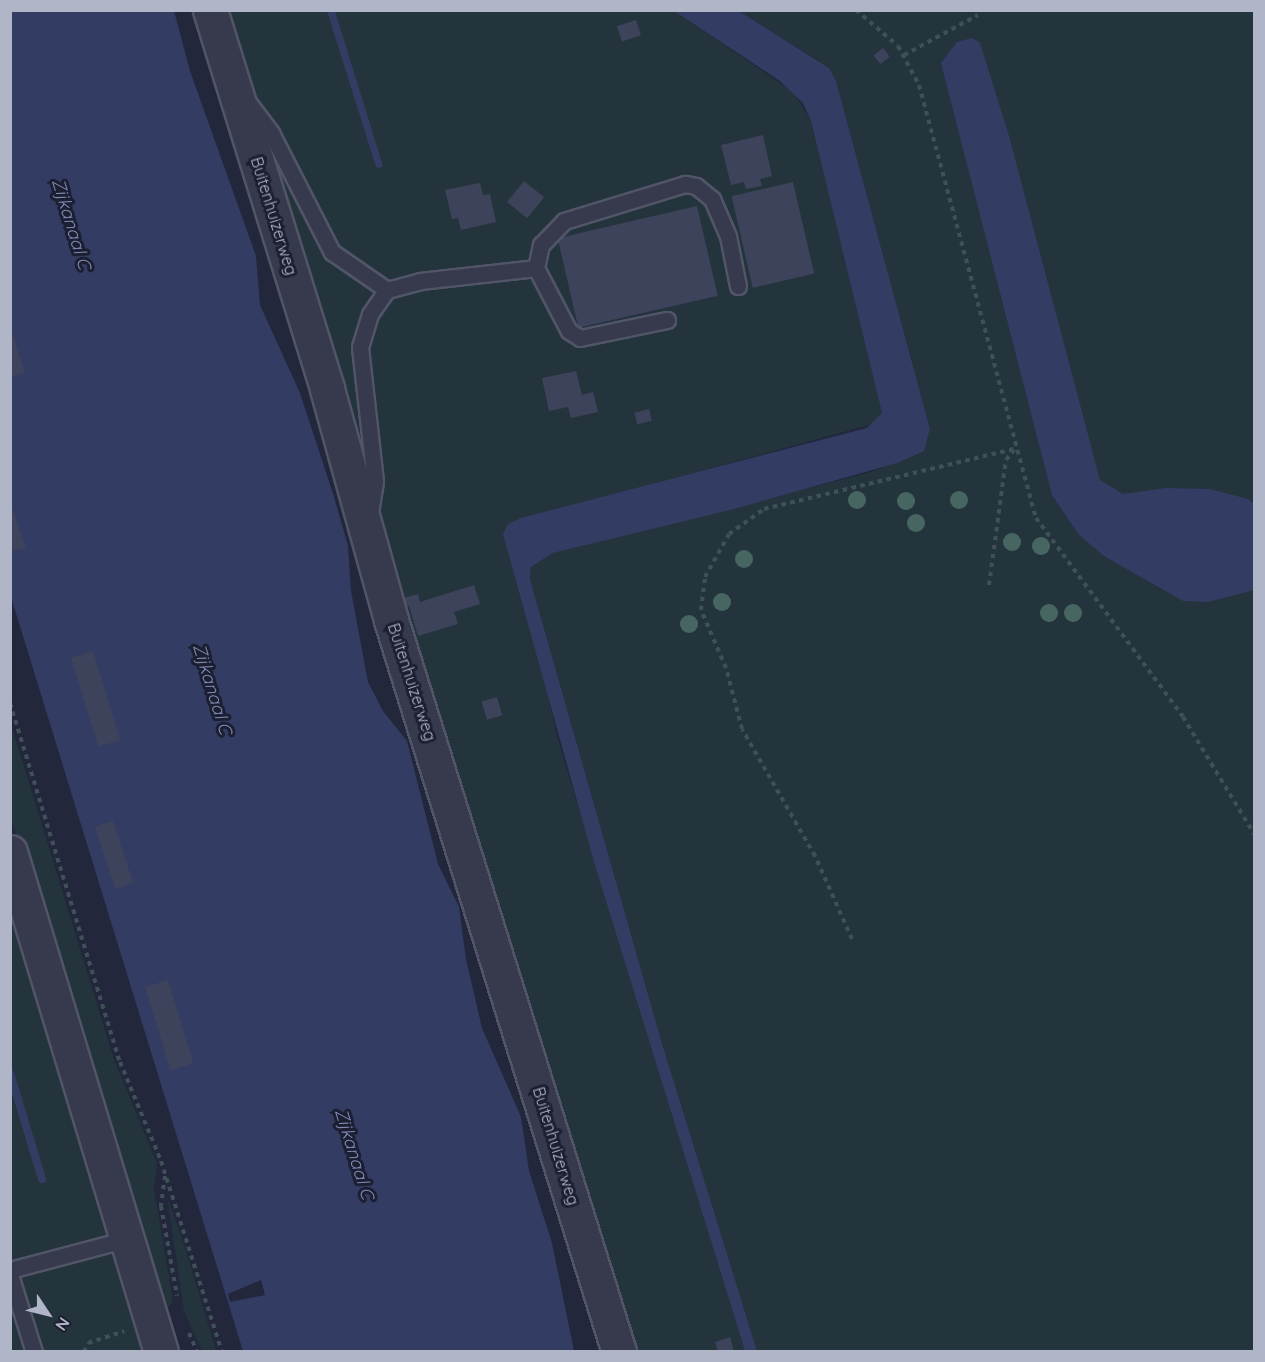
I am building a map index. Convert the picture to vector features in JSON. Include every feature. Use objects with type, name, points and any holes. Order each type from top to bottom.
[{"type":"street","name":"Buitenhuizerweg","points":[[210,10],[367,532],[619,1352]]},
{"type":"street","points":[[10,852],[161,1352]]},
{"type":"lane","points":[[233,85],[271,133],[332,252],[387,291]]},
{"type":"lane","points":[[667,320],[580,338],[569,331],[536,268],[541,245],[564,221],[685,184],[696,186],[712,199],[728,236],[738,286]]},
{"type":"lane","points":[[367,532],[375,482],[360,347],[370,314],[387,291],[420,281],[536,268]]},
{"type":"lane","points":[[34,1352],[10,1272],[127,1239]]},
{"type":"path","points":[[856,10],[882,30],[904,55],[919,85],[1014,449],[1031,506],[1042,529],[1183,717],[1254,834]]},
{"type":"path","points":[[904,55],[978,15]]},
{"type":"path","points":[[989,585],[1006,460],[1014,449]]},
{"type":"path","points":[[852,939],[815,856],[742,729],[726,668],[701,610],[705,576],[729,534],[764,509],[1014,449]]},
{"type":"path","points":[[10,703],[120,1062],[166,1175],[222,1352]]},
{"type":"path","points":[[166,1175],[161,1206],[179,1307]]},
{"type":"shaded area","points":[[218,11],[674,11],[793,92],[811,121],[879,399],[882,413],[876,423],[508,524],[558,740],[745,1351],[626,1351]]},
{"type":"shaded area","points":[[739,11],[1254,11],[1254,1351],[757,1351],[661,1040],[530,579],[531,567],[553,553],[868,473],[924,451],[930,429],[836,81],[816,59]]},
{"type":"shaded area","points":[[10,721],[114,1060],[157,1163],[154,1189],[173,1301],[166,1312],[11,819]]},
{"type":"shaded area","points":[[10,900],[148,1351],[11,1351]]},
{"type":"shaded area","points":[[167,1196],[216,1351],[202,1351],[184,1311]]},
{"type":"water","name":"Zijkanaal C","points":[[10,11],[174,11],[190,71],[256,256],[260,305],[300,393],[334,497],[348,546],[351,591],[368,682],[383,711],[407,741],[438,864],[459,907],[466,959],[482,1028],[521,1117],[529,1171],[552,1243],[574,1351],[243,1351],[11,597]]},
{"type":"water","points":[[327,11],[335,11],[383,166],[380,168],[376,167]]},
{"type":"water","points":[[674,11],[739,11],[829,68],[836,81],[930,429],[924,451],[897,463],[734,509],[553,553],[531,567],[530,579],[661,1040],[757,1351],[745,1351],[594,862],[503,534],[508,524],[521,518],[867,428],[882,413],[811,121],[803,103],[780,81]]},
{"type":"water","points":[[972,38],[980,43],[1009,136],[1100,480],[1123,494],[1166,488],[1210,489],[1248,499],[1254,504],[1254,590],[1208,602],[1183,601],[1104,556],[1079,535],[1052,495],[941,63],[957,42]]},
{"type":"pier","points":[[261,1280],[265,1295],[230,1302],[228,1294]]},
{"type":"building","points":[[636,20],[641,35],[622,41],[617,26]]},
{"type":"building","points":[[883,48],[890,57],[880,64],[874,55]]},
{"type":"building","points":[[763,135],[772,176],[760,179],[762,186],[746,189],[744,182],[731,185],[721,145]]},
{"type":"building","points":[[524,181],[544,197],[527,218],[507,202]]},
{"type":"building","points":[[793,182],[814,274],[753,288],[732,196]]},
{"type":"building","points":[[480,183],[483,195],[490,194],[496,222],[461,230],[458,218],[452,219],[445,190]]},
{"type":"building","points":[[697,206],[718,296],[578,328],[558,238]]},
{"type":"building","points":[[10,325],[25,373],[10,377]]},
{"type":"building","points":[[576,371],[582,395],[593,392],[598,412],[571,418],[568,407],[549,411],[542,378]]},
{"type":"building","points":[[649,409],[652,421],[637,424],[634,413]]},
{"type":"building","points":[[10,501],[26,548],[10,552]]},
{"type":"building","points":[[474,585],[480,604],[454,612],[458,624],[418,636],[409,606],[403,608],[400,599],[418,594],[420,602]]},
{"type":"building","points":[[93,651],[120,740],[98,747],[71,658]]},
{"type":"building","points":[[497,697],[502,715],[487,720],[482,701]]},
{"type":"building","points":[[113,821],[133,883],[115,889],[95,827]]},
{"type":"building","points":[[168,980],[193,1063],[170,1070],[145,987]]},
{"type":"building","points":[[730,1337],[734,1352],[718,1352],[715,1342]]},
{"type":"waterway","points":[[10,1073],[42,1179]]}]
